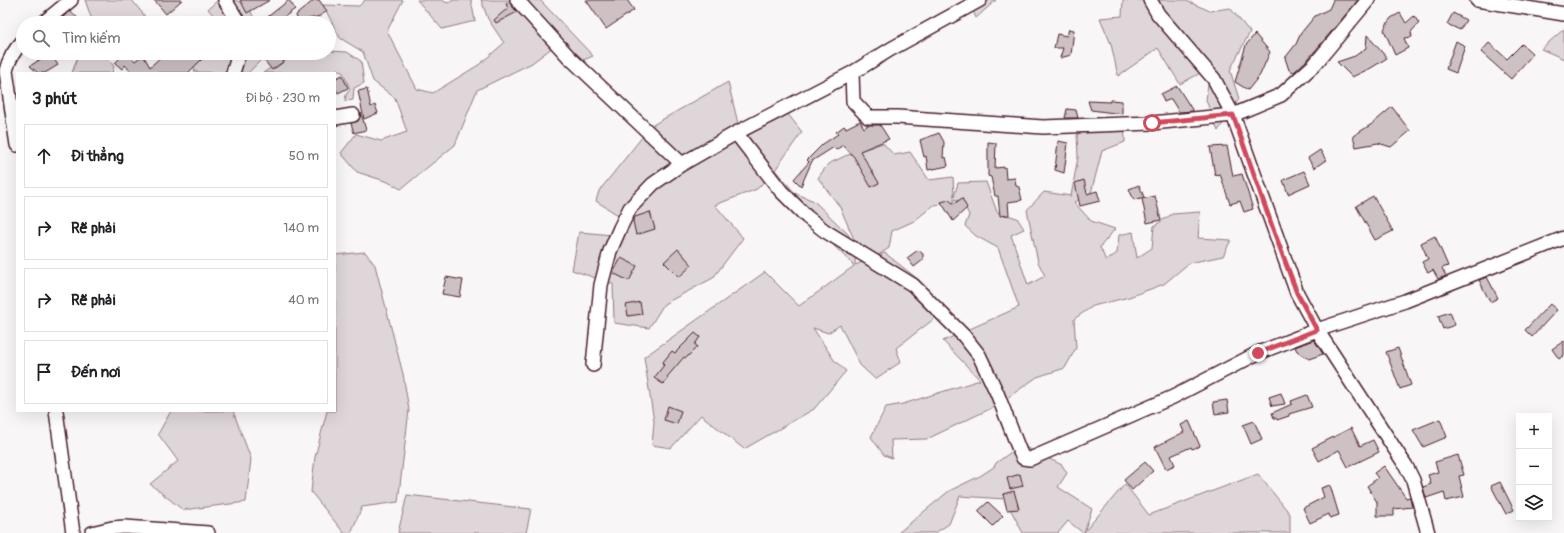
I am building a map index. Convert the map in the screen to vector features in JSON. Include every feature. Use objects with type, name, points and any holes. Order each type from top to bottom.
[{"type":"street","points":[[52,16],[71,0]]},
{"type":"street","points":[[225,0],[235,16]]},
{"type":"street","points":[[517,0],[569,57],[682,164]]},
{"type":"street","points":[[594,366],[601,285],[610,251],[630,208],[653,184],[682,164],[736,133],[852,73],[891,49],[980,0]]},
{"type":"street","points":[[1150,0],[1158,14],[1214,79],[1233,115],[1297,293],[1317,330],[1406,466],[1412,480],[1428,533]]},
{"type":"street","points":[[852,73],[853,101],[868,116],[1043,127],[1152,123],[1233,115],[1281,95],[1315,64],[1368,0]]},
{"type":"street","points":[[1477,0],[1564,14]]},
{"type":"street","points":[[16,48],[8,61],[6,71],[16,138]]},
{"type":"street","points":[[233,72],[237,60]]},
{"type":"street","points":[[336,118],[353,115]]},
{"type":"street","points":[[736,133],[781,191],[807,217],[825,231],[913,285],[964,336],[978,355],[994,386],[1023,458],[1030,459],[1173,397],[1258,353],[1317,330],[1405,301],[1563,240]]},
{"type":"street","points":[[56,412],[73,533]]},
{"type":"street","points":[[92,533],[112,528],[125,527],[208,533]]},
{"type":"shaded area","points":[[85,0],[132,0],[145,16],[91,16]]},
{"type":"shaded area","points":[[218,0],[233,0],[247,6],[253,16],[214,16],[208,9]]},
{"type":"shaded area","points":[[365,0],[403,0],[387,31],[417,89],[433,93],[480,64],[504,43],[488,19],[481,0],[540,0],[593,56],[567,67],[553,47],[532,63],[477,90],[455,145],[401,189],[388,182],[357,172],[341,153],[356,134],[381,141],[407,132],[395,98],[373,81],[363,52],[340,38],[336,30],[336,16],[329,16],[323,5],[359,6]]},
{"type":"shaded area","points":[[417,0],[442,0],[447,3],[454,0],[471,0],[475,21],[442,29]]},
{"type":"shaded area","points":[[996,0],[976,18],[969,1]]},
{"type":"shaded area","points":[[1123,0],[1184,0],[1210,11],[1230,8],[1250,32],[1230,70],[1239,99],[1218,131],[1206,100],[1210,68],[1180,84],[1158,48],[1118,76],[1111,44],[1100,18],[1122,16]]},
{"type":"shaded area","points":[[1564,29],[1564,59],[1541,49]]},
{"type":"shaded area","points":[[336,51],[347,52],[361,61],[364,83],[354,88],[353,100],[345,101],[346,95],[350,89],[343,73],[337,69],[335,72],[264,72],[277,67],[286,60],[336,60]]},
{"type":"shaded area","points":[[77,60],[110,60],[114,67],[112,72],[72,72]]},
{"type":"shaded area","points":[[192,60],[260,60],[249,72],[195,72]]},
{"type":"shaded area","points":[[728,82],[742,140],[784,109],[802,132],[775,170],[795,193],[814,201],[848,234],[856,249],[855,265],[875,257],[859,251],[840,207],[818,178],[828,164],[845,156],[883,143],[894,155],[910,152],[929,180],[953,177],[954,197],[958,183],[986,182],[997,212],[1017,218],[1024,229],[1011,235],[1028,285],[1045,276],[1038,262],[1027,210],[1044,192],[1071,196],[1078,157],[1077,135],[1095,120],[1124,119],[1125,142],[1102,151],[1091,193],[1074,202],[1091,221],[1115,229],[1100,247],[1106,261],[1117,253],[1119,235],[1133,232],[1137,258],[1152,248],[1154,226],[1172,214],[1200,212],[1198,238],[1231,240],[1223,256],[1189,263],[1164,284],[1129,297],[1093,306],[1074,319],[1076,348],[1065,368],[1037,377],[996,406],[927,439],[891,440],[892,458],[884,455],[871,437],[886,407],[903,404],[980,380],[943,341],[1019,307],[998,248],[976,236],[965,226],[969,215],[963,202],[954,199],[954,203],[934,205],[914,221],[892,231],[889,248],[877,256],[885,253],[919,280],[934,319],[896,348],[901,362],[875,379],[860,365],[840,325],[828,333],[813,328],[834,360],[846,371],[814,409],[744,449],[701,415],[671,448],[652,445],[654,422],[644,357],[765,272],[799,306],[854,266],[787,198],[777,183],[774,171],[757,189],[715,205],[743,238],[713,278],[664,304],[649,328],[614,323],[613,284],[572,270],[579,232],[613,235],[621,217],[596,201],[599,191],[651,126]]},
{"type":"shaded area","points":[[365,252],[375,265],[403,374],[409,410],[398,502],[362,507],[351,533],[344,533],[311,492],[315,457],[327,412],[336,412],[336,255]]},
{"type":"shaded area","points":[[170,412],[233,412],[251,459],[246,502],[183,510],[150,484],[178,461],[158,434]]},
{"type":"shaded area","points":[[1021,445],[1062,465],[1067,473],[1058,487],[1092,509],[1084,532],[1125,484],[1149,515],[1258,474],[1290,514],[1290,533],[1083,533],[1068,521],[1058,533],[1023,533],[1005,499],[960,496],[949,524],[935,533],[898,533],[949,491],[980,476],[994,467],[996,463]]},
{"type":"shaded area","points":[[407,495],[531,509],[526,533],[398,533]]},
{"type":"building","points":[[154,0],[182,0],[166,14]]},
{"type":"building","points":[[240,0],[270,0],[247,13]]},
{"type":"building","points":[[289,0],[295,9],[286,16],[269,16]]},
{"type":"building","points":[[314,0],[319,0],[327,11],[320,16],[296,15]]},
{"type":"building","points":[[586,0],[627,0],[634,10],[606,29]]},
{"type":"building","points":[[1333,0],[1358,0],[1309,58],[1294,72],[1289,70],[1285,58],[1296,44],[1301,33],[1315,16],[1329,9]]},
{"type":"building","points":[[509,2],[517,12],[496,23],[494,20],[508,8],[506,4]]},
{"type":"building","points":[[70,11],[75,16],[64,16]]},
{"type":"building","points":[[1400,13],[1406,23],[1414,16],[1419,23],[1411,32],[1412,37],[1404,38],[1408,48],[1395,55],[1384,30],[1391,18]]},
{"type":"building","points":[[1453,13],[1466,20],[1460,30],[1447,24]]},
{"type":"building","points":[[1069,29],[1074,30],[1071,55],[1060,58],[1063,48],[1054,48],[1057,34],[1067,36]]},
{"type":"building","points":[[1255,34],[1270,52],[1260,75],[1248,90],[1235,82],[1246,45]]},
{"type":"building","points":[[1367,35],[1387,58],[1352,77],[1337,62],[1355,56],[1366,48]]},
{"type":"building","points":[[1456,41],[1465,46],[1456,73],[1446,69]]},
{"type":"building","points":[[1489,43],[1507,59],[1522,44],[1533,54],[1511,79],[1481,52]]},
{"type":"building","points":[[39,60],[55,60],[58,65],[47,72],[37,72],[30,66]]},
{"type":"building","points":[[118,60],[146,60],[150,67],[158,60],[201,60],[189,72],[131,72],[125,65],[122,69],[115,63]]},
{"type":"building","points":[[264,60],[286,60],[272,70]]},
{"type":"building","points":[[342,75],[348,88],[338,93],[336,90],[336,78]]},
{"type":"building","points":[[1177,86],[1193,111],[1179,112],[1171,99],[1164,102],[1161,94]]},
{"type":"building","points":[[367,89],[371,107],[375,105],[378,113],[364,119],[358,91]]},
{"type":"building","points":[[1110,100],[1122,101],[1122,114],[1091,110],[1088,101],[1110,102]]},
{"type":"building","points":[[1392,107],[1410,131],[1391,147],[1378,143],[1356,147],[1353,136],[1372,124]]},
{"type":"building","points":[[1067,109],[1076,110],[1078,118],[1065,118]]},
{"type":"building","points":[[361,113],[366,130],[354,133],[351,123],[358,121]]},
{"type":"building","points":[[860,121],[864,128],[868,125],[880,125],[889,139],[860,151],[879,183],[871,187],[854,157],[843,145],[836,150],[834,147],[812,161],[801,186],[794,179],[809,162],[807,160],[823,144],[838,134],[836,132],[844,126],[846,128]]},
{"type":"building","points":[[939,133],[944,142],[943,158],[946,157],[948,166],[928,170],[926,156],[924,157],[920,140]]},
{"type":"building","points":[[1058,141],[1068,143],[1064,173],[1055,170]]},
{"type":"building","points":[[988,142],[996,143],[995,168],[1005,167],[1006,179],[1015,178],[1016,186],[1019,187],[1022,200],[1008,202],[1009,215],[1000,216],[998,196],[995,196],[991,177],[988,176]]},
{"type":"building","points":[[1227,146],[1233,176],[1242,174],[1253,209],[1244,212],[1240,201],[1230,204],[1220,174],[1215,175],[1210,147]]},
{"type":"building","points":[[1320,150],[1326,160],[1314,168],[1308,158]]},
{"type":"building","points":[[1304,171],[1310,184],[1288,194],[1283,180]]},
{"type":"building","points":[[1084,180],[1087,194],[1097,191],[1100,201],[1080,206],[1075,183]]},
{"type":"building","points":[[1139,185],[1144,197],[1134,200],[1129,189]]},
{"type":"building","points":[[1155,196],[1161,220],[1147,223],[1142,199]]},
{"type":"building","points":[[1373,196],[1393,231],[1375,240],[1356,206]]},
{"type":"building","points":[[962,198],[967,208],[953,221],[941,202],[949,200],[954,204]]},
{"type":"building","points":[[650,212],[655,229],[636,235],[633,221],[635,217]]},
{"type":"building","points":[[1435,236],[1448,266],[1442,268],[1446,276],[1438,279],[1433,270],[1428,273],[1422,262],[1428,259],[1421,243]]},
{"type":"building","points":[[678,249],[692,265],[679,277],[664,262]]},
{"type":"building","points":[[918,250],[923,254],[923,260],[914,267],[907,258]]},
{"type":"building","points":[[621,258],[637,266],[629,281],[613,273]]},
{"type":"building","points":[[446,277],[463,280],[460,297],[442,294]]},
{"type":"building","points":[[1487,277],[1498,298],[1490,302],[1479,280]]},
{"type":"building","points":[[640,302],[642,314],[628,316],[626,305]]},
{"type":"building","points":[[1550,304],[1557,310],[1532,337],[1525,330]]},
{"type":"building","points":[[1450,312],[1455,325],[1443,329],[1438,316]]},
{"type":"building","points":[[695,333],[700,337],[695,344],[697,347],[686,358],[684,357],[663,384],[654,378],[664,365],[662,363],[672,351],[675,353]]},
{"type":"building","points":[[1314,340],[1323,354],[1309,359],[1297,351],[1295,347]]},
{"type":"building","points":[[1564,341],[1564,355],[1559,359],[1552,349]]},
{"type":"building","points":[[1398,348],[1411,385],[1400,389],[1386,352]]},
{"type":"building","points":[[1281,393],[1285,404],[1272,406],[1269,397]]},
{"type":"building","points":[[1307,395],[1312,407],[1289,414],[1289,416],[1277,420],[1274,418],[1272,413],[1292,404],[1291,401]]},
{"type":"building","points":[[1227,400],[1229,412],[1215,414],[1213,402]]},
{"type":"building","points":[[668,406],[681,411],[677,424],[664,420]]},
{"type":"building","points":[[1440,419],[1447,437],[1423,447],[1413,430]]},
{"type":"building","points":[[1189,421],[1200,446],[1192,449],[1191,447],[1171,456],[1175,465],[1166,469],[1155,447],[1184,432],[1181,425]]},
{"type":"building","points":[[1254,421],[1262,439],[1251,444],[1243,425]]},
{"type":"building","points":[[1351,428],[1360,446],[1373,440],[1379,452],[1348,467],[1339,450],[1319,461],[1312,448]]},
{"type":"building","points":[[1458,455],[1464,475],[1459,476],[1464,497],[1446,501],[1444,492],[1426,498],[1423,487],[1431,484],[1428,475],[1438,472],[1435,462]]},
{"type":"building","points":[[1145,462],[1153,471],[1132,490],[1124,480]]},
{"type":"building","points":[[1384,466],[1406,498],[1410,497],[1412,507],[1394,509],[1394,516],[1377,516],[1377,502],[1367,486],[1378,478],[1374,473]]},
{"type":"building","points":[[1020,474],[1023,486],[1010,489],[1007,478]]},
{"type":"building","points":[[1500,482],[1514,510],[1506,514],[1491,486]]},
{"type":"building","points":[[1330,485],[1339,515],[1330,518],[1329,514],[1310,523],[1303,508],[1324,497],[1321,488]]},
{"type":"building","points":[[1014,491],[1019,509],[1007,510],[1003,494]]},
{"type":"building","points":[[988,502],[1003,516],[993,526],[978,511]]},
{"type":"route","points":[[1152,123],[1233,115],[1297,293],[1317,330],[1258,353]]}]
